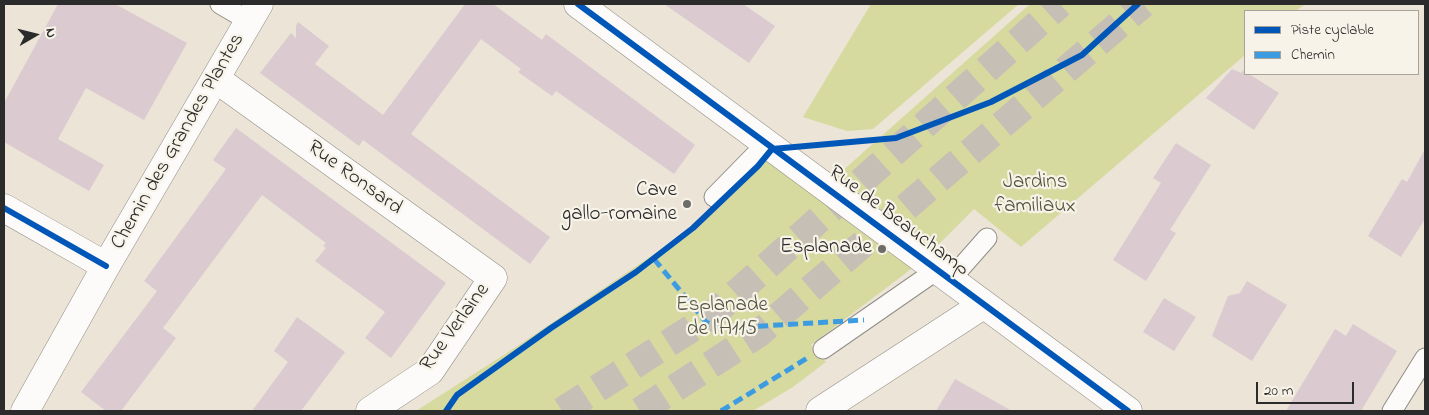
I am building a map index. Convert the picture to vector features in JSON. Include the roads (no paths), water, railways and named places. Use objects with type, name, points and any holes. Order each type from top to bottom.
[{"type":"street","name":"Rue de Beauchamp","points":[[578,4],[1128,411]]},
{"type":"street","name":"Chemin des Grandes Plantes","points":[[25,411],[106,266],[254,13]]},
{"type":"street","name":"Rue Ronsard","points":[[216,79],[492,278]]},
{"type":"street","points":[[4,208],[106,266]]},
{"type":"street","name":"Rue Verlaine","points":[[370,411],[430,371],[492,278]]},
{"type":"street","points":[[826,410],[983,305]]},
{"type":"lane","points":[[220,4],[254,13]]},
{"type":"lane","points":[[714,197],[766,144]]},
{"type":"lane","points":[[823,349],[943,275],[987,238]]},
{"type":"lane","points":[[1392,411],[1425,358]]},
{"type":"tunnel","points":[[562,411],[711,316],[1060,4]]},
{"type":"tunnel","points":[[640,411],[758,334],[1143,4]]},
{"type":"place","name":"Cave gallo-romaine","points":[[687,204]]},
{"type":"place","name":"Esplanade","points":[[882,249]]},
{"type":"park label","name":"Jardins familiaux","points":[[1035,196]]},
{"type":"park label","name":"Esplanade de l'A115","points":[[722,319]]}]
